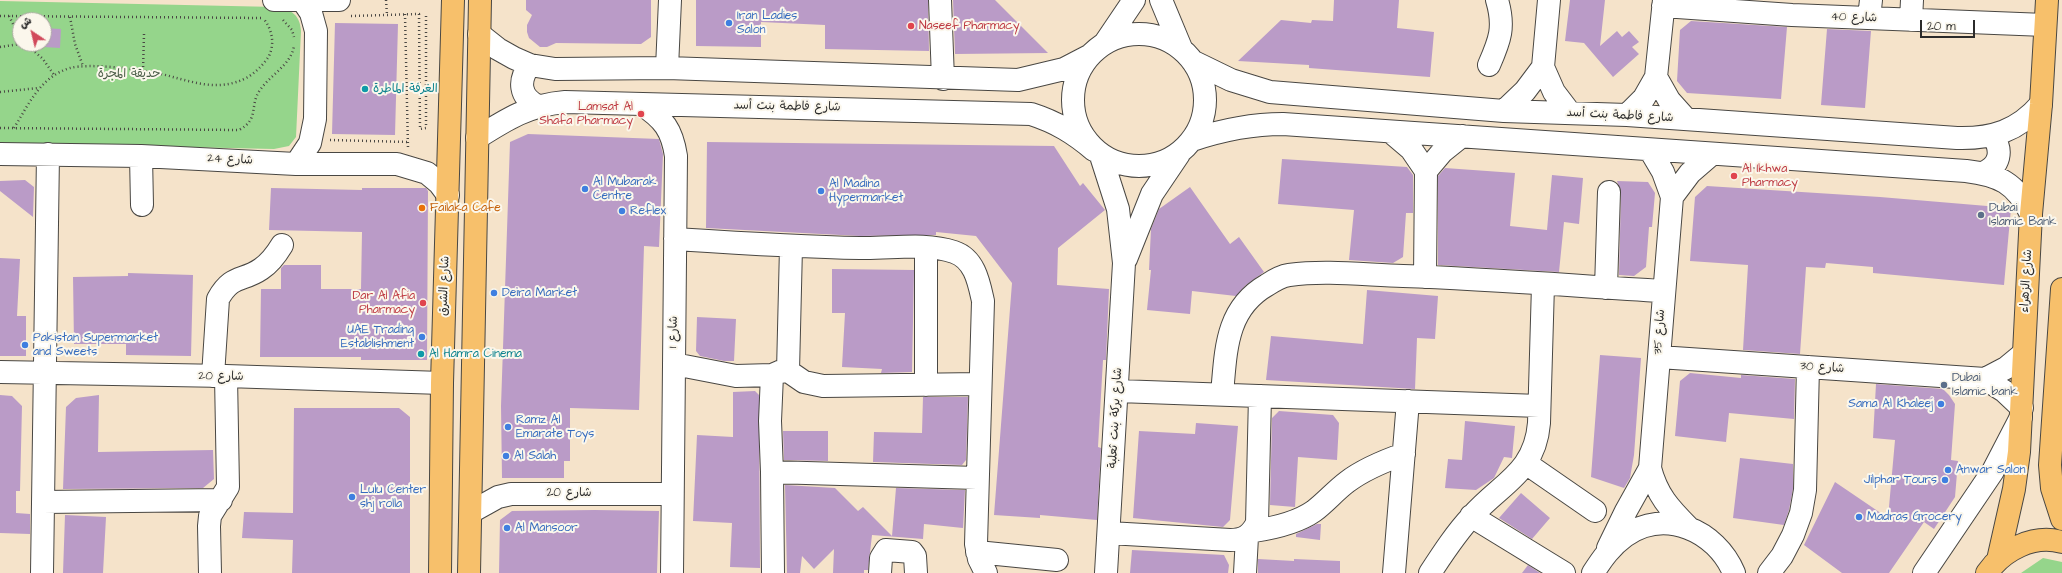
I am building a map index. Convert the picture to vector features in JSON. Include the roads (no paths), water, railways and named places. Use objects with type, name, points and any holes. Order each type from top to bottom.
[{"type":"main road","name":"شارع الشرق","points":[[440,573],[442,383],[453,0]]},
{"type":"main road","points":[[469,573],[480,0]]},
{"type":"main road","name":"شارع الزهراء","points":[[1993,566],[2014,489],[2021,412],[2031,214],[2041,104],[2047,0]]},
{"type":"main road","points":[[2062,289],[2060,351],[2050,441],[2052,488],[2062,519]]},
{"type":"main road","points":[[2050,441],[2062,463]]},
{"type":"main road","points":[[1993,566],[2016,547],[2038,540],[2062,542]]},
{"type":"street","points":[[940,0],[943,79]]},
{"type":"street","points":[[1134,0],[1076,78],[1072,104],[1079,129],[1098,153],[1121,165],[1142,167],[1162,163],[1186,146],[1229,129],[1265,124],[1462,136],[1983,173],[1999,178],[2013,187],[2024,199],[2031,214]]},
{"type":"street","points":[[1161,0],[1187,55],[1203,81],[1206,102],[1202,122],[1186,146]]},
{"type":"street","points":[[1490,65],[1500,41],[1501,15],[1497,0]]},
{"type":"street","points":[[1549,0],[1543,67],[1554,92],[1570,113]]},
{"type":"street","points":[[274,13],[303,1],[342,8]]},
{"type":"street","points":[[296,164],[310,143],[315,119],[316,31],[311,13],[303,1]]},
{"type":"street","points":[[667,68],[670,2]]},
{"type":"street","points":[[1627,115],[1644,98],[1656,77],[1663,3]]},
{"type":"street","name":"شارع 40","points":[[1663,3],[1792,8],[1912,10],[2045,26]]},
{"type":"street","points":[[479,34],[498,49],[530,65],[555,69],[667,68],[943,79],[1018,80],[1064,69],[1097,50],[1130,34],[1157,36],[1187,55]]},
{"type":"street","name":"شارع فاطمة بنت أسد","points":[[1187,55],[1231,80],[1270,92],[1504,111],[1627,115],[1957,138],[1993,136],[2015,127],[2033,113],[2041,104]]},
{"type":"street","points":[[530,65],[524,72],[522,88],[531,102],[538,106]]},
{"type":"street","points":[[1504,111],[1525,91],[1543,67]]},
{"type":"street","points":[[1656,77],[1669,100],[1686,119]]},
{"type":"street","name":"شارع فاطمة بنت أسد","points":[[477,138],[510,118],[538,106],[565,102],[1031,114],[1054,122],[1076,134],[1098,153]]},
{"type":"street","name":"شارع 1","points":[[641,104],[655,113],[666,125],[674,140],[676,156],[672,573]]},
{"type":"street","points":[[1391,132],[1411,149],[1426,171],[1425,277]]},
{"type":"street","points":[[1426,171],[1442,152],[1462,136]]},
{"type":"street","points":[[1983,173],[1991,169],[1997,162],[2000,153],[1998,144],[1993,136]]},
{"type":"street","name":"شارع بركة بنت ثعلبة","points":[[1124,263],[1152,194],[1186,146]]},
{"type":"street","name":"شارع 35","points":[[1650,150],[1663,172],[1672,196],[1663,291],[1650,468]]},
{"type":"street","name":"شارع بركة بنت ثعلبة","points":[[1098,153],[1118,208],[1124,263],[1118,390],[1106,573]]},
{"type":"street","name":"شارع 24","points":[[0,154],[140,156],[296,164],[386,164],[409,166],[427,173],[439,183],[448,195]]},
{"type":"street","points":[[42,573],[48,154]]},
{"type":"street","points":[[1672,196],[1690,173],[1712,154]]},
{"type":"street","points":[[140,156],[142,205]]},
{"type":"street","points":[[1606,288],[1609,192]]},
{"type":"street","points":[[675,239],[791,247],[926,248],[954,252],[968,262],[978,276],[983,302],[976,552],[986,573]]},
{"type":"street","points":[[210,573],[209,526],[212,512],[228,487],[220,376],[218,299],[224,289],[231,282],[251,274],[269,263],[282,246]]},
{"type":"street","points":[[773,573],[772,472],[770,437],[780,373],[791,247]]},
{"type":"street","points":[[926,248],[926,385]]},
{"type":"street","points":[[1222,394],[1227,340],[1235,318],[1248,300],[1266,285],[1286,275],[1309,273],[1425,277],[1663,291]]},
{"type":"street","points":[[1430,573],[1454,537],[1472,516],[1527,464],[1534,451],[1538,437],[1543,285]]},
{"type":"street","points":[[1985,379],[2006,368],[2023,354]]},
{"type":"street","name":"شارع 30","points":[[1659,357],[1985,379],[2004,391],[2021,412]]},
{"type":"street","points":[[674,364],[736,376],[780,373],[814,385],[980,384]]},
{"type":"street","points":[[1769,573],[1782,556],[1793,535],[1801,513],[1805,490],[1808,367]]},
{"type":"street","name":"شارع 20","points":[[0,372],[220,376],[442,383]]},
{"type":"street","points":[[1118,390],[1539,406]]},
{"type":"street","points":[[1245,573],[1250,534],[1257,523],[1260,396]]},
{"type":"street","points":[[1394,573],[1408,401]]},
{"type":"street","points":[[1924,573],[1993,471],[2021,412]]},
{"type":"street","points":[[1109,533],[1239,540],[1250,534],[1300,518],[1314,511],[1347,482],[1365,470],[1404,454]]},
{"type":"street","points":[[1527,464],[1595,511]]},
{"type":"street","points":[[1650,468],[1654,485],[1663,500],[1689,528]]},
{"type":"street","points":[[1593,573],[1605,555],[1626,511],[1650,468]]},
{"type":"street","points":[[772,472],[977,478]]},
{"type":"street","name":"شارع 20","points":[[471,512],[498,497],[511,494],[672,494]]},
{"type":"street","points":[[43,502],[220,500]]},
{"type":"street","points":[[1472,516],[1564,573]]},
{"type":"street","points":[[1605,555],[1626,535],[1645,527],[1666,524],[1689,528],[1703,534],[1718,546],[1729,561],[1734,573]]},
{"type":"street","points":[[880,573],[881,558],[886,550],[912,552],[915,556],[916,573]]},
{"type":"street","points":[[976,552],[1057,560]]},
{"type":"place","name":"Iran Ladies Salon","points":[[729,23]]},
{"type":"place","name":"Naseef Pharmacy","points":[[911,26]]},
{"type":"place","name":"الغرفة الماطرة","points":[[365,89]]},
{"type":"place","name":"Lamsat Al Shafa Pharmacy","points":[[641,114]]},
{"type":"place","name":"Al Ikhwa Pharmacy","points":[[1734,176]]},
{"type":"place","name":"Al Mubarak Centre","points":[[585,189]]},
{"type":"place","name":"Al Madina Hypermarket","points":[[821,191]]},
{"type":"place","name":"Failaka Cafe","points":[[422,208]]},
{"type":"place","name":"Reflex","points":[[622,211]]},
{"type":"place","name":"Dubai Islamic Bank","points":[[1981,215]]},
{"type":"place","name":"Deira Market","points":[[494,293]]},
{"type":"place","name":"Dar Al Afia Pharmacy","points":[[423,303]]},
{"type":"place","name":"UAE Trading Establishment","points":[[422,337]]},
{"type":"place","name":"Pakistan Supermarket and Sweets","points":[[25,345]]},
{"type":"place","name":"Al Hamra Cinema","points":[[421,354]]},
{"type":"place","name":"Dubai Islamic bank","points":[[1944,385]]},
{"type":"place","name":"Sama Al Khaleej","points":[[1941,404]]},
{"type":"place","name":"Ramz Al Emarate Toys","points":[[508,427]]},
{"type":"place","name":"Al Salah","points":[[506,456]]},
{"type":"place","name":"Anwar Salon","points":[[1948,470]]},
{"type":"place","name":"Jilphar Tours","points":[[1945,480]]},
{"type":"place","name":"Lulu Center shj rolla","points":[[352,497]]},
{"type":"place","name":"Madras Grocery","points":[[1859,517]]},
{"type":"place","name":"Al Mansoor","points":[[507,528]]},
{"type":"park label","name":"حديقة المجرة","points":[[129,74]]}]
